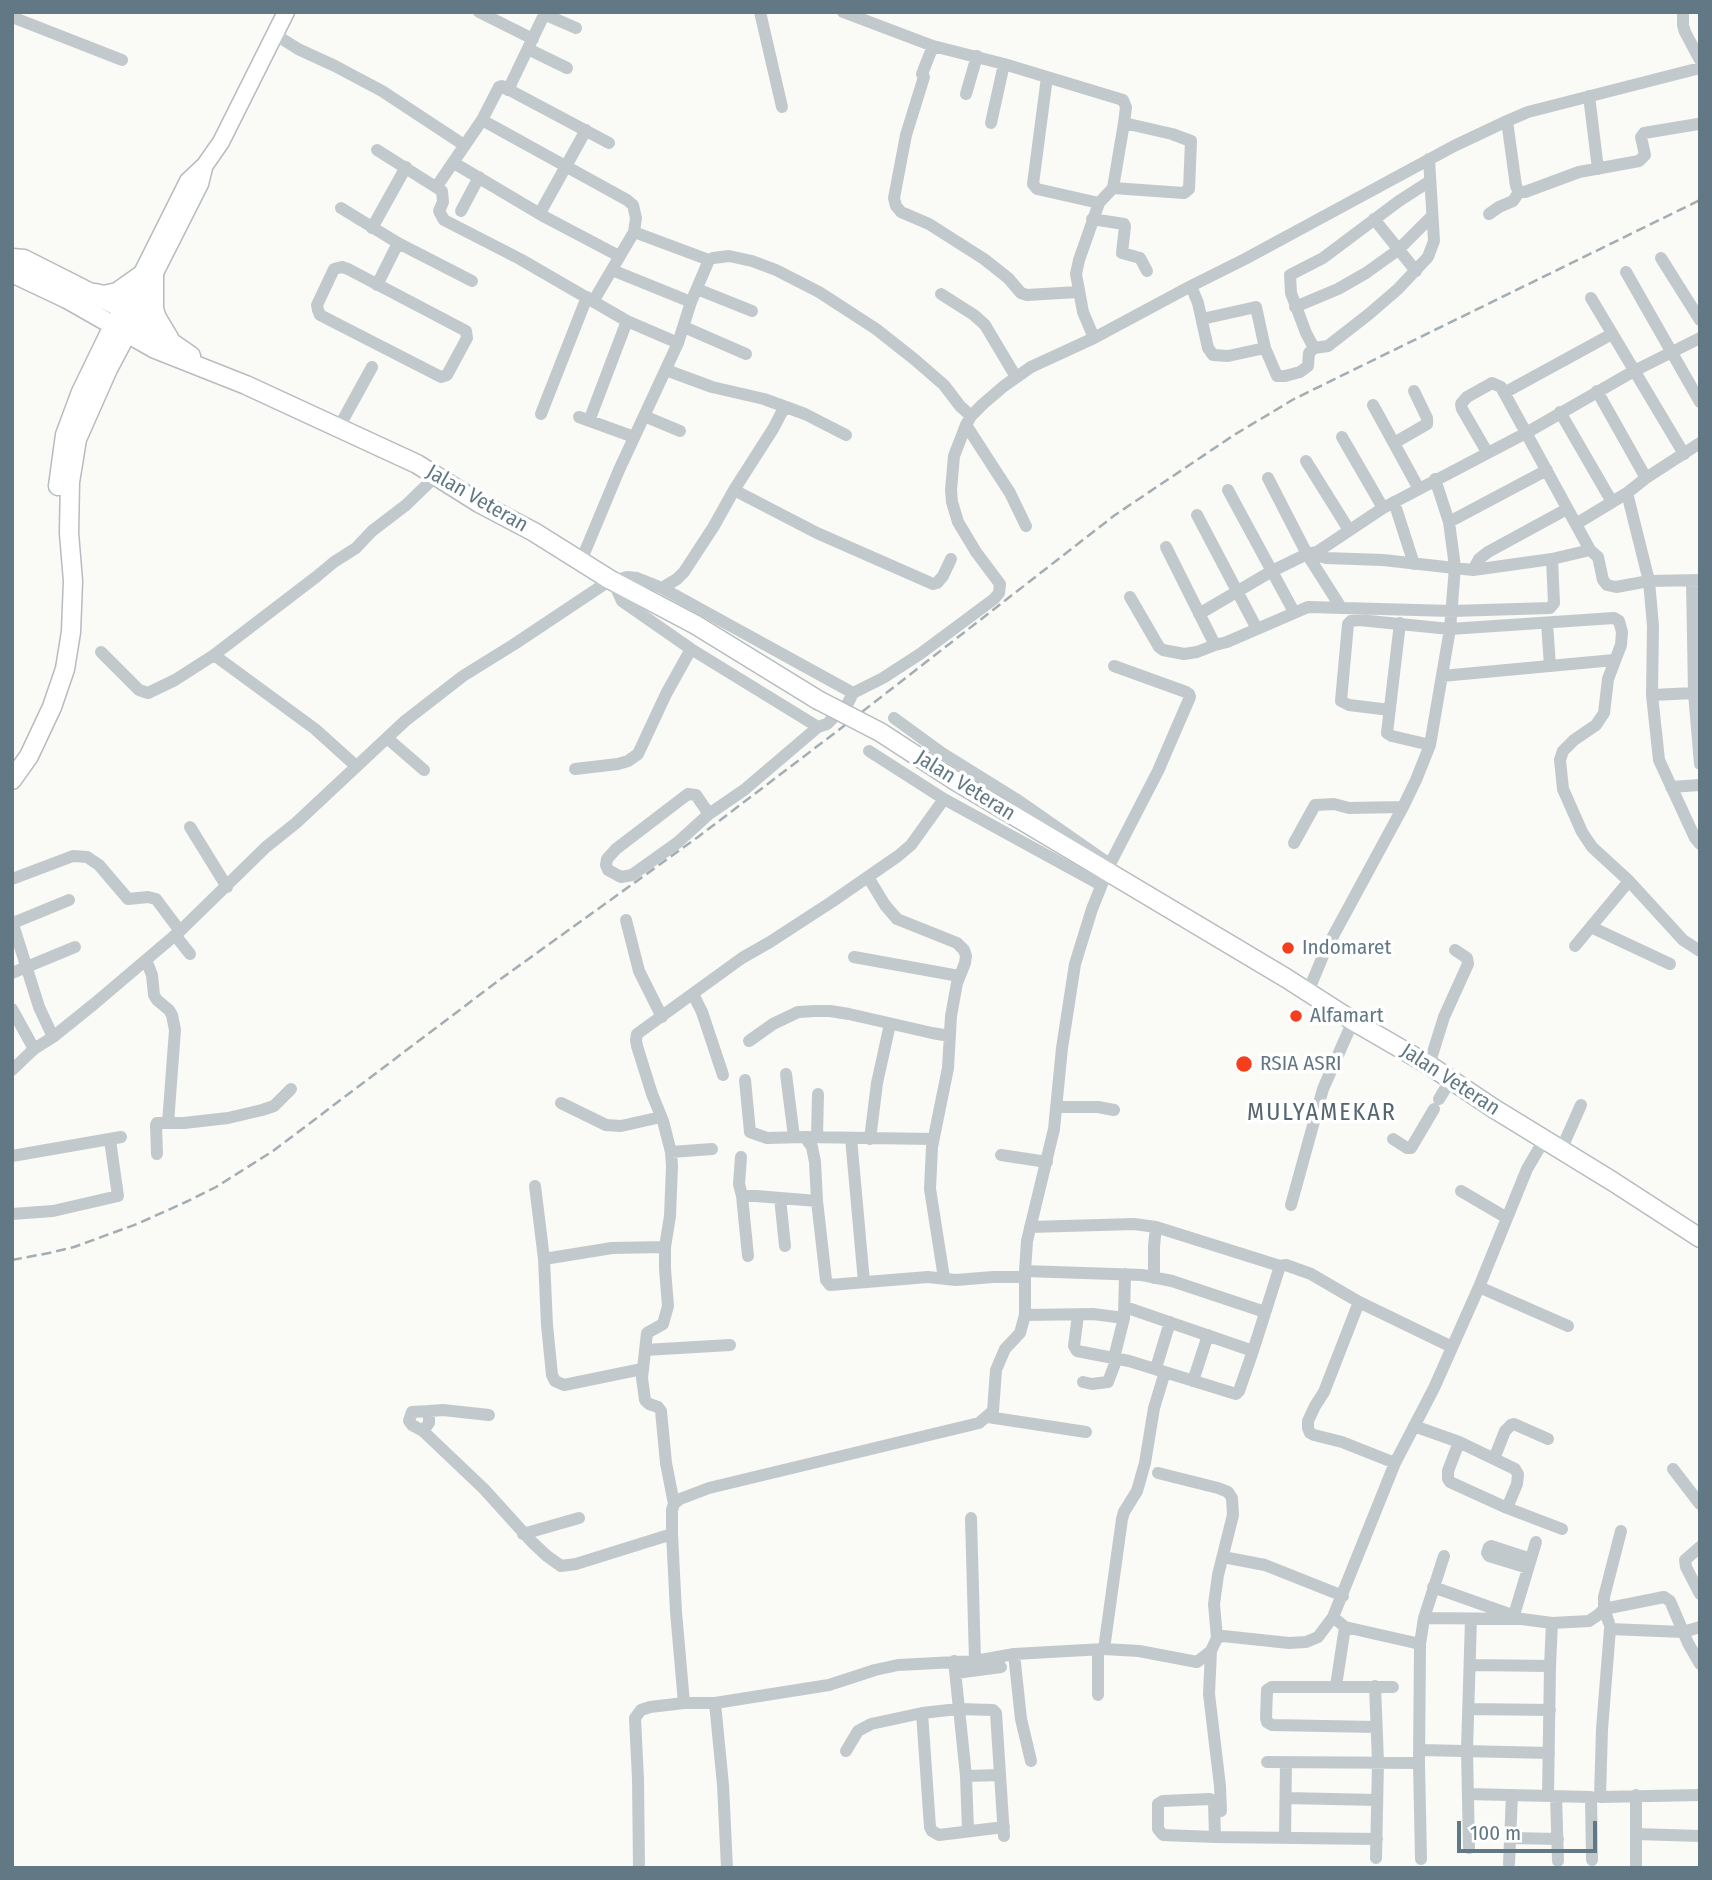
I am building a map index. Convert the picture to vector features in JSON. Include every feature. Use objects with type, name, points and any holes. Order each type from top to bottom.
[{"type":"highway","points":[[12,258],[24,260],[85,290],[104,295],[147,275],[157,318],[173,344]]},
{"type":"highway","points":[[12,273],[125,322]]},
{"type":"highway","points":[[85,290],[125,322]]},
{"type":"highway","points":[[67,299],[94,327],[104,362]]},
{"type":"highway","points":[[12,780],[35,744],[65,669],[71,632],[73,581],[69,533],[70,482],[77,439],[104,362],[125,322]]},
{"type":"highway","name":"Jalan Veteran","points":[[125,322],[173,344],[211,371]]},
{"type":"highway","name":"Jalan Veteran","points":[[125,322],[155,349],[400,455],[612,581],[696,625],[818,700],[880,732],[1106,874],[1429,1065],[1450,1081],[1700,1238]]},
{"type":"highway","points":[[12,761],[41,706],[54,662],[61,583],[58,482],[65,435],[81,392],[104,362],[129,352],[155,349]]},
{"type":"main road","points":[[125,322],[147,275],[200,184],[205,165],[221,142],[286,12]]},
{"type":"street","points":[[480,12],[567,68]]},
{"type":"street","points":[[760,12],[782,107]]},
{"type":"street","points":[[843,12],[933,46],[1123,100],[1126,107],[1113,188],[1099,203],[1077,267],[1083,312],[1094,338]]},
{"type":"street","points":[[1683,12],[1685,32],[1700,60]]},
{"type":"street","points":[[508,90],[546,14],[576,28]]},
{"type":"street","points":[[12,17],[122,60]]},
{"type":"street","points":[[276,35],[382,91],[464,145]]},
{"type":"street","points":[[933,46],[922,75],[924,77],[906,135],[894,198],[896,206],[901,212],[929,224],[984,259],[1008,278],[1021,293],[1027,295],[1079,292]]},
{"type":"street","points":[[966,94],[977,57]]},
{"type":"street","points":[[992,123],[1003,64]]},
{"type":"street","points":[[709,814],[696,795],[688,794],[617,849],[607,859],[608,870],[621,877],[632,874],[677,843],[818,727],[827,724],[848,703],[853,693],[883,678],[920,654],[999,593],[1000,584],[958,522],[952,502],[953,463],[969,421],[983,404],[1016,377],[1507,121],[1528,112],[1700,68]]},
{"type":"street","points":[[1047,77],[1032,184],[1037,189],[1099,203]]},
{"type":"street","points":[[437,186],[482,120],[499,87],[504,86],[609,143]]},
{"type":"street","points":[[1589,96],[1598,169]]},
{"type":"street","points":[[482,120],[627,200],[633,205],[636,218],[634,232],[612,270],[590,299],[541,414]]},
{"type":"street","points":[[1507,121],[1519,192]]},
{"type":"street","points":[[1113,188],[1184,193],[1189,189],[1191,141],[1124,123]]},
{"type":"street","points":[[1519,192],[1579,172],[1639,161],[1645,155],[1641,137],[1644,133],[1698,124]]},
{"type":"street","points":[[540,213],[586,130]]},
{"type":"street","points":[[377,150],[442,191],[443,202],[439,211],[444,220],[520,259],[627,321],[678,343]]},
{"type":"street","points":[[1202,319],[1256,307],[1265,348],[1275,372],[1281,377],[1300,372],[1308,366],[1308,353],[1314,348],[1328,346],[1368,314],[1416,271],[1432,250],[1434,241],[1430,159]]},
{"type":"street","points":[[454,163],[619,256]]},
{"type":"street","points":[[372,228],[406,167]]},
{"type":"street","points":[[461,211],[480,177]]},
{"type":"street","points":[[1314,348],[1291,293],[1290,275],[1323,258],[1430,181]]},
{"type":"street","points":[[1489,214],[1513,201],[1519,192]]},
{"type":"street","points":[[341,208],[398,243],[472,281]]},
{"type":"street","points":[[1296,307],[1366,273],[1398,250],[1432,216]]},
{"type":"street","points":[[1092,219],[1124,224],[1122,253],[1139,258],[1147,271]]},
{"type":"street","points":[[1374,219],[1416,271]]},
{"type":"street","points":[[634,232],[709,260]]},
{"type":"street","points":[[377,285],[398,243]]},
{"type":"street","points":[[581,561],[678,343],[691,302],[709,260],[718,256],[752,261],[819,292],[876,329],[944,384],[969,421],[1026,526]]},
{"type":"street","points":[[1661,258],[1700,320]]},
{"type":"street","points":[[334,269],[348,269],[377,285],[466,331],[467,338],[447,375],[441,377],[320,315],[317,305],[334,269]]},
{"type":"street","points":[[612,270],[691,302]]},
{"type":"street","points":[[1626,272],[1700,402]]},
{"type":"street","points":[[1191,286],[1198,303],[1208,348],[1213,355],[1228,356],[1265,348]]},
{"type":"street","points":[[697,289],[752,311]]},
{"type":"street","points":[[941,294],[985,325],[1016,377]]},
{"type":"street","points":[[1591,298],[1684,454]]},
{"type":"street","points":[[627,321],[584,419],[634,437]]},
{"type":"street","points":[[684,327],[746,354]]},
{"type":"street","points":[[1504,393],[1612,334]]},
{"type":"street","points":[[1199,614],[1272,571],[1312,553],[1389,505],[1526,433],[1634,371],[1700,338]]},
{"type":"street","points":[[339,427],[372,367]]},
{"type":"street","points":[[666,370],[712,387],[764,400],[804,414],[846,435]]},
{"type":"street","points":[[1487,452],[1461,404],[1467,397],[1492,383],[1501,387],[1590,550],[1598,557],[1603,580],[1607,585],[1616,587],[1649,581],[1696,580],[1697,672],[1694,693],[1700,764]]},
{"type":"street","points":[[1394,443],[1427,424],[1427,418],[1414,391]]},
{"type":"street","points":[[1597,391],[1646,478]]},
{"type":"street","points":[[1373,405],[1419,489]]},
{"type":"street","points":[[662,588],[684,572],[715,526],[784,408]]},
{"type":"street","points":[[1560,412],[1612,502]]},
{"type":"street","points":[[644,416],[680,431]]},
{"type":"street","points":[[1342,437],[1389,505],[1414,564]]},
{"type":"street","points":[[1576,524],[1628,493],[1700,443]]},
{"type":"street","points":[[1306,461],[1349,530]]},
{"type":"street","points":[[1449,522],[1547,470]]},
{"type":"street","points":[[101,652],[139,690],[148,693],[175,680],[214,655],[356,548],[436,476]]},
{"type":"street","points":[[1268,478],[1340,606]]},
{"type":"street","points":[[1308,992],[1325,951],[1403,807],[1430,745],[1450,629],[1455,567],[1449,522],[1436,480]]},
{"type":"street","points":[[734,490],[817,533],[933,584],[943,576],[951,559]]},
{"type":"street","points":[[1228,490],[1294,612]]},
{"type":"street","points":[[1628,493],[1649,581],[1653,626],[1652,695],[1657,751],[1661,767],[1698,840]]},
{"type":"street","points":[[1473,570],[1479,559],[1488,552],[1567,509]]},
{"type":"street","points":[[1197,515],[1256,629]]},
{"type":"street","points":[[1166,547],[1215,645]]},
{"type":"street","points":[[1312,553],[1326,558],[1383,560],[1473,570],[1552,559],[1590,550]]},
{"type":"street","points":[[1130,597],[1159,647],[1184,654],[1197,652],[1308,607],[1452,611],[1550,608],[1553,603],[1552,559]]},
{"type":"street","points":[[12,1070],[34,1049],[53,1037],[177,933],[266,847],[405,721],[463,676],[606,583],[626,577],[637,578],[662,588],[853,693]]},
{"type":"street","points":[[612,581],[622,601],[691,649],[818,727]]},
{"type":"street","points":[[1390,710],[1349,705],[1341,701],[1348,624],[1355,620],[1450,629],[1616,619],[1622,638],[1608,679],[1604,713],[1596,725],[1563,751],[1560,760],[1565,797],[1592,847],[1629,881],[1682,940],[1700,951]]},
{"type":"street","points":[[1547,623],[1550,666]]},
{"type":"street","points":[[1400,624],[1387,727],[1389,734],[1430,745]]},
{"type":"street","points":[[575,769],[618,764],[638,754],[691,649]]},
{"type":"street","points":[[214,655],[315,729],[356,766]]},
{"type":"street","points":[[1442,676],[1614,660]]},
{"type":"street","points":[[674,1504],[709,1488],[979,1423],[992,1411],[996,1370],[1005,1349],[1020,1333],[1025,1315],[1026,1247],[1058,1107],[1062,1048],[1075,964],[1106,874],[1158,771],[1190,697],[1186,692],[1114,666]]},
{"type":"street","points":[[1652,695],[1694,693]]},
{"type":"street","points":[[894,718],[942,753],[1016,799],[1106,874]]},
{"type":"street","points":[[387,738],[424,770]]},
{"type":"street","points":[[869,751],[944,799],[1106,874]]},
{"type":"street","points":[[1671,787],[1700,785]]},
{"type":"street","points":[[684,1703],[672,1534],[674,1504],[664,1449],[661,1412],[658,1407],[645,1400],[642,1369],[647,1333],[663,1324],[668,1306],[665,1280],[672,1166],[671,1152],[636,1040],[637,1034],[660,1014],[868,877],[911,845],[944,799]]},
{"type":"street","points":[[1294,843],[1312,808],[1318,804],[1349,808],[1403,807]]},
{"type":"street","points":[[190,827],[226,887]]},
{"type":"street","points":[[12,879],[73,856],[88,857],[99,865],[128,899],[156,899],[190,954]]},
{"type":"street","points":[[868,877],[897,919],[957,943],[966,956],[959,975],[951,1016],[946,1083],[933,1139],[930,1189],[944,1278]]},
{"type":"street","points":[[1575,946],[1629,881]]},
{"type":"street","points":[[53,1037],[39,1007],[13,922],[69,900]]},
{"type":"street","points":[[626,920],[639,971],[660,1014]]},
{"type":"street","points":[[1591,927],[1670,964]]},
{"type":"street","points":[[12,974],[75,947]]},
{"type":"street","points":[[1429,1065],[1444,1017],[1468,964],[1466,958],[1455,950]]},
{"type":"street","points":[[854,957],[959,975]]},
{"type":"street","points":[[146,960],[152,975],[154,995],[169,1010],[175,1030],[168,1123]]},
{"type":"street","points":[[693,994],[702,1012],[723,1075]]},
{"type":"street","points":[[749,1041],[773,1024],[798,1012],[830,1011],[950,1036]]},
{"type":"street","points":[[13,1015],[34,1049]]},
{"type":"street","points":[[1291,1205],[1323,1089],[1353,1021]]},
{"type":"street","points":[[870,1139],[877,1083],[890,1024]]},
{"type":"street","points":[[786,1074],[806,1137],[812,1147],[828,1283],[833,1285],[928,1277],[956,1280],[1025,1274],[1142,1275],[1172,1281],[1265,1312]]},
{"type":"street","points":[[745,1080],[750,1132],[767,1138],[933,1139]]},
{"type":"street","points":[[1393,1139],[1410,1148],[1450,1081]]},
{"type":"street","points":[[157,1154],[157,1123],[228,1118],[262,1110],[274,1106],[291,1089]]},
{"type":"street","points":[[806,1137],[818,1094]]},
{"type":"street","points":[[561,1103],[606,1125],[621,1126],[661,1117]]},
{"type":"street","points":[[1561,1150],[1581,1105]]},
{"type":"street","points":[[1058,1107],[1098,1107],[1114,1110]]},
{"type":"street","points":[[12,1156],[116,1138],[118,1196],[52,1211],[12,1214]]},
{"type":"street","points":[[851,1138],[864,1282]]},
{"type":"street","points":[[1217,1638],[1223,1636],[1289,1643],[1306,1642],[1318,1637],[1334,1617],[1395,1463],[1434,1388],[1527,1169],[1544,1140]]},
{"type":"street","points":[[671,1152],[712,1149]]},
{"type":"street","points":[[1001,1155],[1047,1162]]},
{"type":"street","points":[[741,1157],[739,1184],[748,1256]]},
{"type":"street","points":[[535,1186],[544,1259],[552,1375],[555,1381],[564,1385],[642,1369]]},
{"type":"street","points":[[1461,1191],[1507,1218]]},
{"type":"street","points":[[742,1196],[817,1201]]},
{"type":"street","points":[[780,1198],[785,1246]]},
{"type":"street","points":[[1030,1227],[1134,1224],[1156,1227],[1280,1266],[1286,1265],[1311,1275],[1359,1302],[1452,1347]]},
{"type":"street","points":[[1154,1278],[1156,1227]]},
{"type":"street","points":[[544,1259],[612,1248],[666,1247]]},
{"type":"street","points":[[1077,1315],[1074,1346],[1080,1351],[1160,1370],[1236,1394],[1280,1266]]},
{"type":"street","points":[[1083,1382],[1108,1382],[1116,1358],[1125,1312],[1125,1274]]},
{"type":"street","points":[[1479,1287],[1568,1326]]},
{"type":"street","points":[[1359,1302],[1324,1392],[1308,1421],[1308,1428],[1314,1435],[1342,1442],[1395,1463]]},
{"type":"street","points":[[1025,1315],[1125,1312],[1170,1322],[1253,1351]]},
{"type":"street","points":[[1098,1695],[1101,1650],[1122,1519],[1137,1491],[1145,1463],[1170,1322]]},
{"type":"street","points":[[1193,1381],[1208,1335]]},
{"type":"street","points":[[645,1350],[730,1345]]},
{"type":"street","points":[[489,1415],[443,1410],[415,1411],[409,1421],[484,1489],[523,1534],[561,1566],[576,1564],[672,1534]]},
{"type":"street","points":[[423,1431],[429,1423],[429,1411]]},
{"type":"street","points":[[988,1417],[1086,1432]]},
{"type":"street","points":[[1493,1459],[1505,1431],[1511,1425],[1548,1439]]},
{"type":"street","points":[[1414,1426],[1515,1469],[1518,1474],[1517,1484],[1507,1508]]},
{"type":"street","points":[[1459,1443],[1447,1475],[1450,1482],[1562,1529]]},
{"type":"street","points":[[1673,1469],[1700,1504]]},
{"type":"street","points":[[1158,1473],[1228,1492],[1232,1498],[1233,1515],[1218,1574],[1214,1604],[1217,1638],[1211,1651],[1209,1694],[1222,1812],[1215,1818]]},
{"type":"street","points":[[523,1534],[579,1518]]},
{"type":"street","points":[[971,1518],[975,1661]]},
{"type":"street","points":[[1609,1623],[1604,1609],[1604,1597],[1621,1531]]},
{"type":"street","points":[[1518,1617],[1536,1542]]},
{"type":"street","points":[[1700,1547],[1686,1557],[1685,1563],[1700,1594]]},
{"type":"street","points":[[1223,1556],[1265,1565],[1343,1596]]},
{"type":"street","points":[[1421,1859],[1420,1644],[1424,1618],[1444,1556]]},
{"type":"street","points":[[1433,1587],[1518,1617],[1552,1623],[1589,1621],[1604,1609],[1664,1597],[1670,1601],[1700,1664]]},
{"type":"street","points":[[1334,1617],[1345,1627],[1420,1644]]},
{"type":"street","points":[[1424,1618],[1518,1617]]},
{"type":"street","points":[[1469,1848],[1467,1750],[1471,1619]]},
{"type":"street","points":[[1552,1623],[1549,1753],[1558,1861]]},
{"type":"street","points":[[1336,1686],[1345,1627]]},
{"type":"street","points":[[1700,1628],[1683,1632],[1610,1629],[1600,1797],[1700,1795]]},
{"type":"street","points":[[955,1667],[1014,1654],[1101,1650],[1148,1652],[1197,1662],[1211,1651]]},
{"type":"street","points":[[1014,1654],[1021,1719],[1031,1761]]},
{"type":"street","points":[[639,1868],[635,1718],[641,1710],[684,1703],[715,1703],[829,1685],[898,1665],[1001,1667]]},
{"type":"street","points":[[1470,1665],[1550,1666]]},
{"type":"street","points":[[955,1667],[966,1776],[968,1831]]},
{"type":"street","points":[[1375,1686],[1378,1762],[1376,1858]]},
{"type":"street","points":[[1376,1727],[1272,1725],[1267,1722],[1267,1690],[1270,1687],[1393,1686]]},
{"type":"street","points":[[715,1703],[727,1868]]},
{"type":"street","points":[[846,1751],[863,1727],[922,1713],[958,1709],[994,1711],[1004,1832],[968,1831],[939,1835],[932,1831],[922,1713]]},
{"type":"street","points":[[1469,1709],[1550,1710]]},
{"type":"street","points":[[1267,1762],[1378,1762],[1467,1750],[1549,1753]]},
{"type":"street","points":[[1285,1838],[1286,1763]]},
{"type":"street","points":[[966,1776],[1000,1775]]},
{"type":"street","points":[[1468,1794],[1591,1797],[1592,1860]]},
{"type":"street","points":[[1509,1864],[1512,1795]]},
{"type":"street","points":[[1636,1795],[1636,1868]]},
{"type":"street","points":[[1286,1798],[1377,1800]]},
{"type":"street","points":[[1215,1837],[1215,1803],[1210,1799],[1163,1801],[1158,1804],[1158,1829],[1161,1834],[1215,1837],[1377,1839]]},
{"type":"street","points":[[1636,1834],[1700,1836]]},
{"type":"street","points":[[1511,1838],[1558,1839]]},
{"type":"railway","points":[[12,1260],[74,1247],[137,1224],[216,1187],[273,1151],[502,978],[698,837],[1115,515],[1234,435],[1294,399],[1700,200]]},
{"type":"place","name":"Indomaret","points":[[1288,948]]},
{"type":"place","name":"Alfamart","points":[[1296,1016]]},
{"type":"place","name":"RSIA ASRI","points":[[1244,1064]]},
{"type":"district","name":"MULYAMEKAR","points":[[1322,1113]]}]
